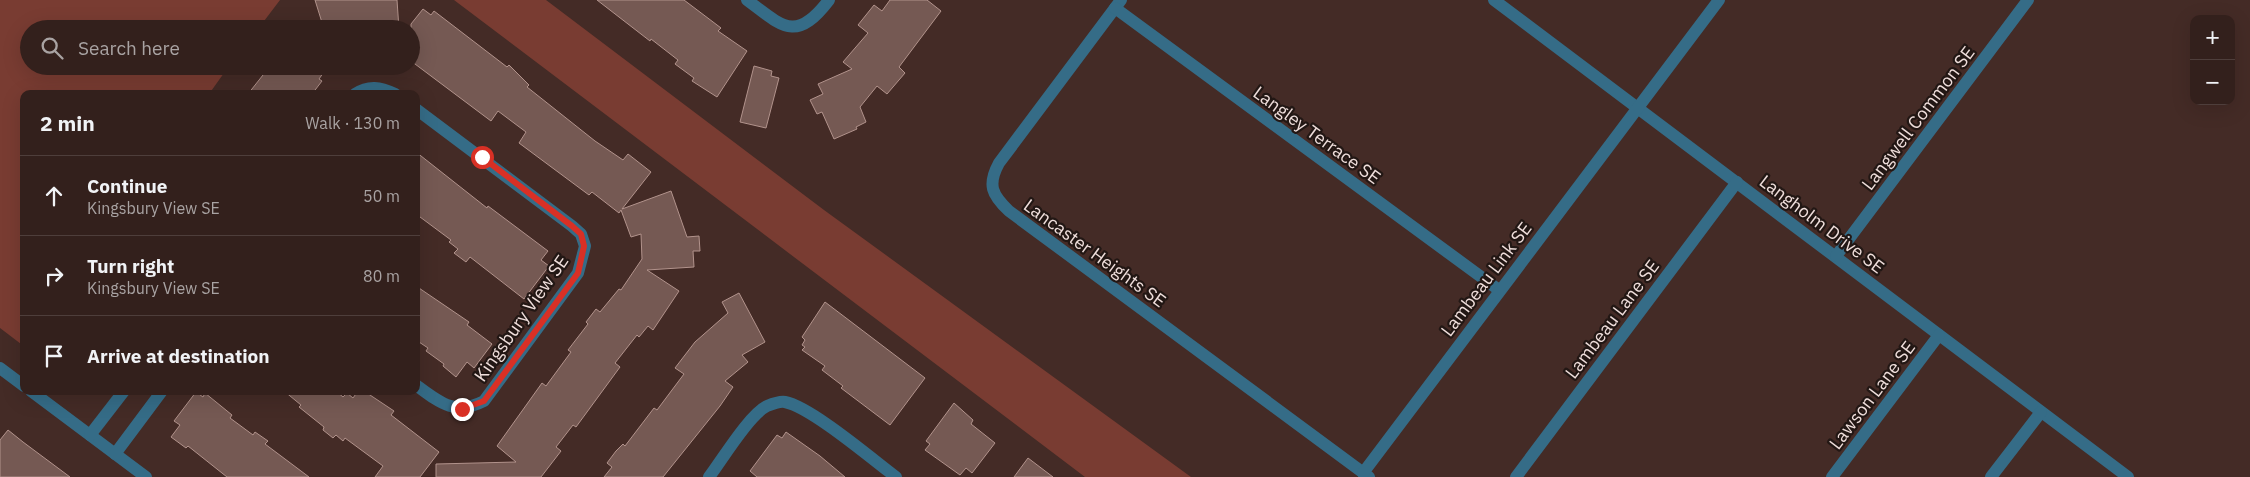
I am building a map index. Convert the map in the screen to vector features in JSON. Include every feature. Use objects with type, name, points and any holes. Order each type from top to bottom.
[{"type":"street","points":[[747,0],[779,24],[791,27],[810,22],[829,0]]},
{"type":"street","name":"Langholm Drive SE","points":[[1494,0],[2128,477]]},
{"type":"street","points":[[1637,108],[1719,0]]},
{"type":"street","name":"Langwell Common SE","points":[[1836,256],[2028,0]]},
{"type":"street","name":"Langley Terrace SE","points":[[1118,4],[1499,290]]},
{"type":"street","name":"Lancaster Heights SE","points":[[1118,4],[999,163],[992,179],[993,192],[1009,211],[1366,475]]},
{"type":"street","points":[[364,90],[380,87],[386,90]]},
{"type":"street","name":"Lambeau Link SE","points":[[1366,475],[1499,290],[1637,108]]},
{"type":"street","name":"Kingsbury View SE","points":[[420,112],[572,226],[581,234],[584,246],[578,273],[484,401],[468,408],[452,408],[437,401],[420,389]]},
{"type":"street","name":"Lambeau Lane SE","points":[[1516,477],[1737,182]]},
{"type":"street","name":"Lawson Lane SE","points":[[1832,477],[1939,335]]},
{"type":"street","points":[[0,368],[20,383]]},
{"type":"street","points":[[36,395],[146,477]]},
{"type":"street","points":[[90,436],[121,395]]},
{"type":"street","points":[[116,454],[159,395]]},
{"type":"street","points":[[709,477],[755,415],[766,406],[783,401],[811,414],[896,477]]},
{"type":"street","points":[[1991,477],[2041,412]]},
{"type":"shaded area","points":[[0,0],[280,0],[265,20],[20,20],[20,75],[223,75],[212,90],[20,90],[20,343],[0,328]]},
{"type":"shaded area","points":[[454,0],[546,0],[824,210],[1191,477],[1085,477]]},
{"type":"building","points":[[315,0],[397,0],[398,20],[321,20]]},
{"type":"building","points":[[597,0],[684,0],[721,28],[718,31],[747,51],[717,97],[692,81],[694,78],[675,64],[678,60]]},
{"type":"building","points":[[890,0],[927,0],[941,11],[899,67],[905,73],[887,94],[877,86],[860,107],[866,122],[856,127],[857,129],[834,139],[822,112],[817,114],[810,100],[823,94],[818,84],[852,69],[843,62],[868,33],[858,25],[874,5],[882,11]]},
{"type":"building","points":[[423,9],[431,15],[434,11],[507,67],[509,65],[529,85],[527,87],[595,141],[623,160],[628,154],[651,172],[622,209],[671,191],[687,237],[699,236],[700,251],[693,251],[694,267],[647,270],[679,291],[653,330],[648,326],[639,337],[637,335],[615,363],[620,367],[576,427],[573,425],[556,447],[561,451],[541,477],[436,477],[436,464],[516,462],[497,446],[542,383],[546,386],[571,352],[568,350],[588,324],[586,322],[596,309],[600,312],[619,289],[621,290],[642,259],[641,234],[631,237],[621,210],[619,213],[592,192],[589,195],[519,143],[526,132],[498,111],[491,121],[420,68],[420,20],[414,20]]},
{"type":"building","points":[[754,66],[772,71],[771,76],[779,78],[766,128],[740,122]]},
{"type":"building","points":[[263,75],[322,75],[319,79],[322,81],[315,90],[251,90]]},
{"type":"building","points":[[420,155],[487,208],[488,206],[548,251],[541,260],[549,266],[524,299],[470,257],[466,262],[454,253],[458,249],[449,242],[451,240],[420,217]]},
{"type":"building","points":[[420,289],[469,322],[467,325],[492,344],[474,368],[467,362],[456,377],[443,366],[444,364],[426,351],[428,348],[420,343]]},
{"type":"building","points":[[739,293],[765,342],[742,355],[748,362],[725,381],[733,387],[720,406],[663,477],[604,477],[612,467],[607,463],[616,451],[623,444],[625,446],[654,408],[657,410],[684,374],[675,368],[695,342],[728,313],[722,302]]},
{"type":"building","points":[[825,302],[925,378],[890,425],[841,388],[843,386],[822,370],[825,366],[802,350],[805,347],[802,345],[805,340],[802,337]]},
{"type":"building","points":[[194,395],[203,397],[207,395],[232,415],[230,418],[253,435],[255,432],[268,441],[265,444],[309,477],[227,477],[188,446],[186,448],[171,437],[180,425],[174,421]]},
{"type":"building","points":[[289,395],[341,395],[343,397],[349,395],[353,398],[355,395],[370,395],[394,411],[391,415],[439,452],[420,477],[375,477],[383,466],[345,438],[343,441],[336,435],[333,438],[323,430],[324,427],[299,407],[301,405]]},
{"type":"building","points":[[954,403],[973,420],[971,424],[995,443],[972,473],[966,468],[960,475],[925,450],[930,444],[926,441]]},
{"type":"building","points":[[8,430],[70,477],[0,477],[0,440]]},
{"type":"building","points":[[786,432],[820,456],[845,477],[757,477],[750,471],[777,435],[782,438]]},
{"type":"building","points":[[1028,458],[1053,477],[1014,477]]},
{"type":"route","points":[[462,409],[484,401],[578,273],[583,259],[584,246],[581,234],[482,157]]}]
